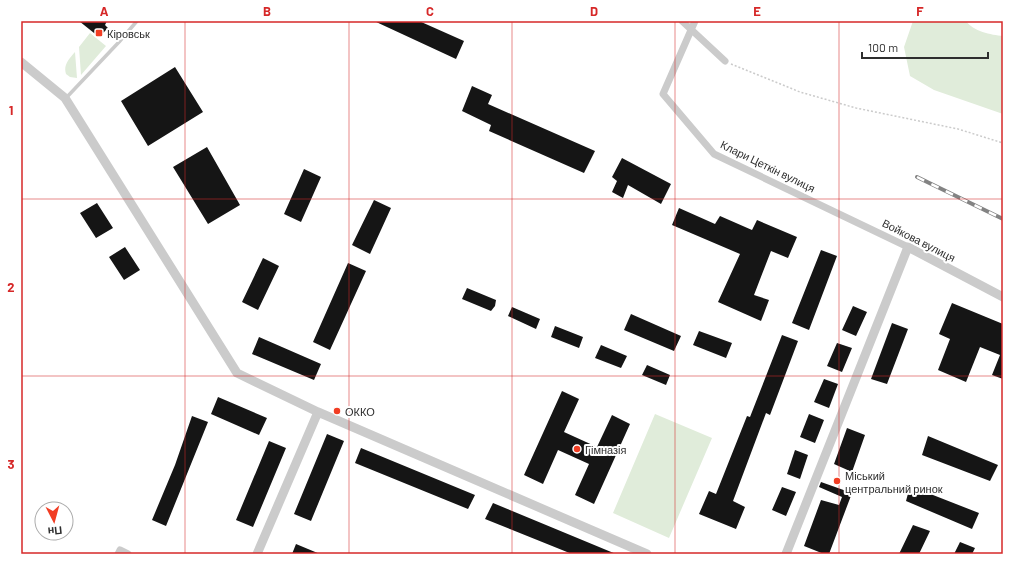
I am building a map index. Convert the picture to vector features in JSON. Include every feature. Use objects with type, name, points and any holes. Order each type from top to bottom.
[{"type":"street","points":[[682,21],[725,61]]},
{"type":"street","name":"Клари Цеткін вулиця","points":[[695,21],[664,94],[714,154],[823,205]]},
{"type":"street","points":[[21,62],[65,98],[237,373],[318,412],[647,554]]},
{"type":"street","name":"Войкова вулиця","points":[[823,205],[908,247],[1003,297]]},
{"type":"street","points":[[786,554],[908,247]]},
{"type":"street","points":[[257,554],[318,412]]},
{"type":"street","points":[[118,554],[120,550],[128,554]]},
{"type":"lane","points":[[65,98],[137,21]]},
{"type":"path","points":[[725,61],[750,73],[800,92],[856,108],[958,129],[1003,144]]},
{"type":"green space","points":[[913,21],[966,21],[978,30],[1003,36],[1003,114],[934,90],[910,76],[904,47]]},
{"type":"green space","points":[[90,33],[106,46],[81,75],[79,47]]},
{"type":"green space","points":[[75,52],[77,78],[70,77],[65,71],[67,62]]},
{"type":"green space","points":[[655,414],[712,438],[669,538],[613,513]]},
{"type":"building","name":"Кіровськ","points":[[79,21],[107,21],[105,25],[108,28],[99,37]]},
{"type":"building","points":[[374,21],[419,21],[464,41],[456,59]]},
{"type":"building","points":[[175,67],[203,112],[148,146],[121,101]]},
{"type":"building","points":[[472,86],[492,95],[488,104],[595,151],[584,173],[489,131],[491,125],[462,111]]},
{"type":"building","points":[[207,147],[240,205],[208,224],[173,167]]},
{"type":"building","points":[[622,158],[671,184],[661,204],[628,185],[623,198],[612,192],[617,181],[612,177]]},
{"type":"building","points":[[304,169],[321,177],[301,222],[284,214]]},
{"type":"building","points":[[374,200],[391,208],[370,254],[352,245]]},
{"type":"building","points":[[97,203],[113,228],[96,238],[80,213]]},
{"type":"building","points":[[679,208],[715,224],[720,216],[752,230],[757,220],[797,237],[788,258],[771,251],[754,295],[769,300],[761,321],[718,302],[740,254],[672,225]]},
{"type":"building","points":[[125,247],[140,270],[124,280],[109,257]]},
{"type":"building","points":[[821,250],[837,256],[809,330],[792,323]]},
{"type":"building","points":[[263,258],[279,266],[258,310],[242,302]]},
{"type":"building","points":[[348,263],[366,271],[330,350],[313,342]]},
{"type":"building","points":[[467,288],[496,300],[495,306],[491,311],[462,299]]},
{"type":"building","points":[[952,303],[1003,324],[1003,379],[992,375],[1000,355],[980,347],[966,382],[938,370],[950,339],[939,334]]},
{"type":"building","points":[[853,306],[867,312],[856,336],[842,330]]},
{"type":"building","points":[[512,307],[540,319],[536,329],[508,316]]},
{"type":"building","points":[[631,314],[681,336],[674,351],[624,330]]},
{"type":"building","points":[[892,323],[908,329],[887,384],[871,379]]},
{"type":"building","points":[[555,326],[583,337],[579,348],[551,337]]},
{"type":"building","points":[[699,331],[732,343],[726,358],[693,345]]},
{"type":"building","points":[[782,335],[798,341],[770,415],[766,413],[733,501],[745,507],[736,529],[699,514],[709,491],[716,494],[747,416],[750,417]]},
{"type":"building","points":[[259,337],[321,364],[314,380],[252,354]]},
{"type":"building","points":[[837,343],[852,348],[842,372],[827,366]]},
{"type":"building","points":[[601,345],[627,356],[621,368],[595,358]]},
{"type":"building","points":[[647,365],[670,375],[666,385],[642,375]]},
{"type":"building","points":[[824,379],[838,384],[829,408],[814,402]]},
{"type":"building","name":"Гімназія","points":[[562,391],[579,399],[564,432],[597,447],[612,415],[630,424],[594,504],[575,495],[589,464],[558,450],[543,484],[524,475]]},
{"type":"building","points":[[218,397],[267,418],[259,435],[211,414]]},
{"type":"building","points":[[809,414],[824,420],[815,443],[800,437]]},
{"type":"building","points":[[192,416],[208,422],[166,526],[152,520],[175,465]]},
{"type":"building","points":[[847,428],[865,435],[852,472],[834,464]]},
{"type":"building","points":[[327,434],[344,441],[311,521],[294,514]]},
{"type":"building","points":[[928,436],[998,465],[990,481],[922,455]]},
{"type":"building","points":[[269,441],[286,448],[253,527],[236,520]]},
{"type":"building","points":[[361,448],[475,495],[468,509],[355,463]]},
{"type":"building","points":[[795,450],[808,455],[800,479],[787,474]]},
{"type":"building","points":[[821,482],[852,493],[829,554],[824,554],[804,546],[821,500],[839,505],[842,497],[819,487]]},
{"type":"building","points":[[910,486],[979,513],[972,529],[906,501]]},
{"type":"building","points":[[782,487],[796,492],[786,516],[772,510]]},
{"type":"building","points":[[493,503],[616,554],[572,554],[485,519]]},
{"type":"building","points":[[913,525],[930,531],[919,554],[899,554]]},
{"type":"building","points":[[960,542],[975,548],[972,554],[954,554]]},
{"type":"building","points":[[296,544],[320,554],[292,554]]},
{"type":"railway","points":[[917,177],[1003,219]]},
{"type":"place","name":"Кіровськ","points":[[99,33]]},
{"type":"place","name":"ОККО","points":[[337,411]]},
{"type":"place","name":"Гімназія","points":[[577,449]]},
{"type":"place","name":"Міський центральний ринок","points":[[837,481]]}]
